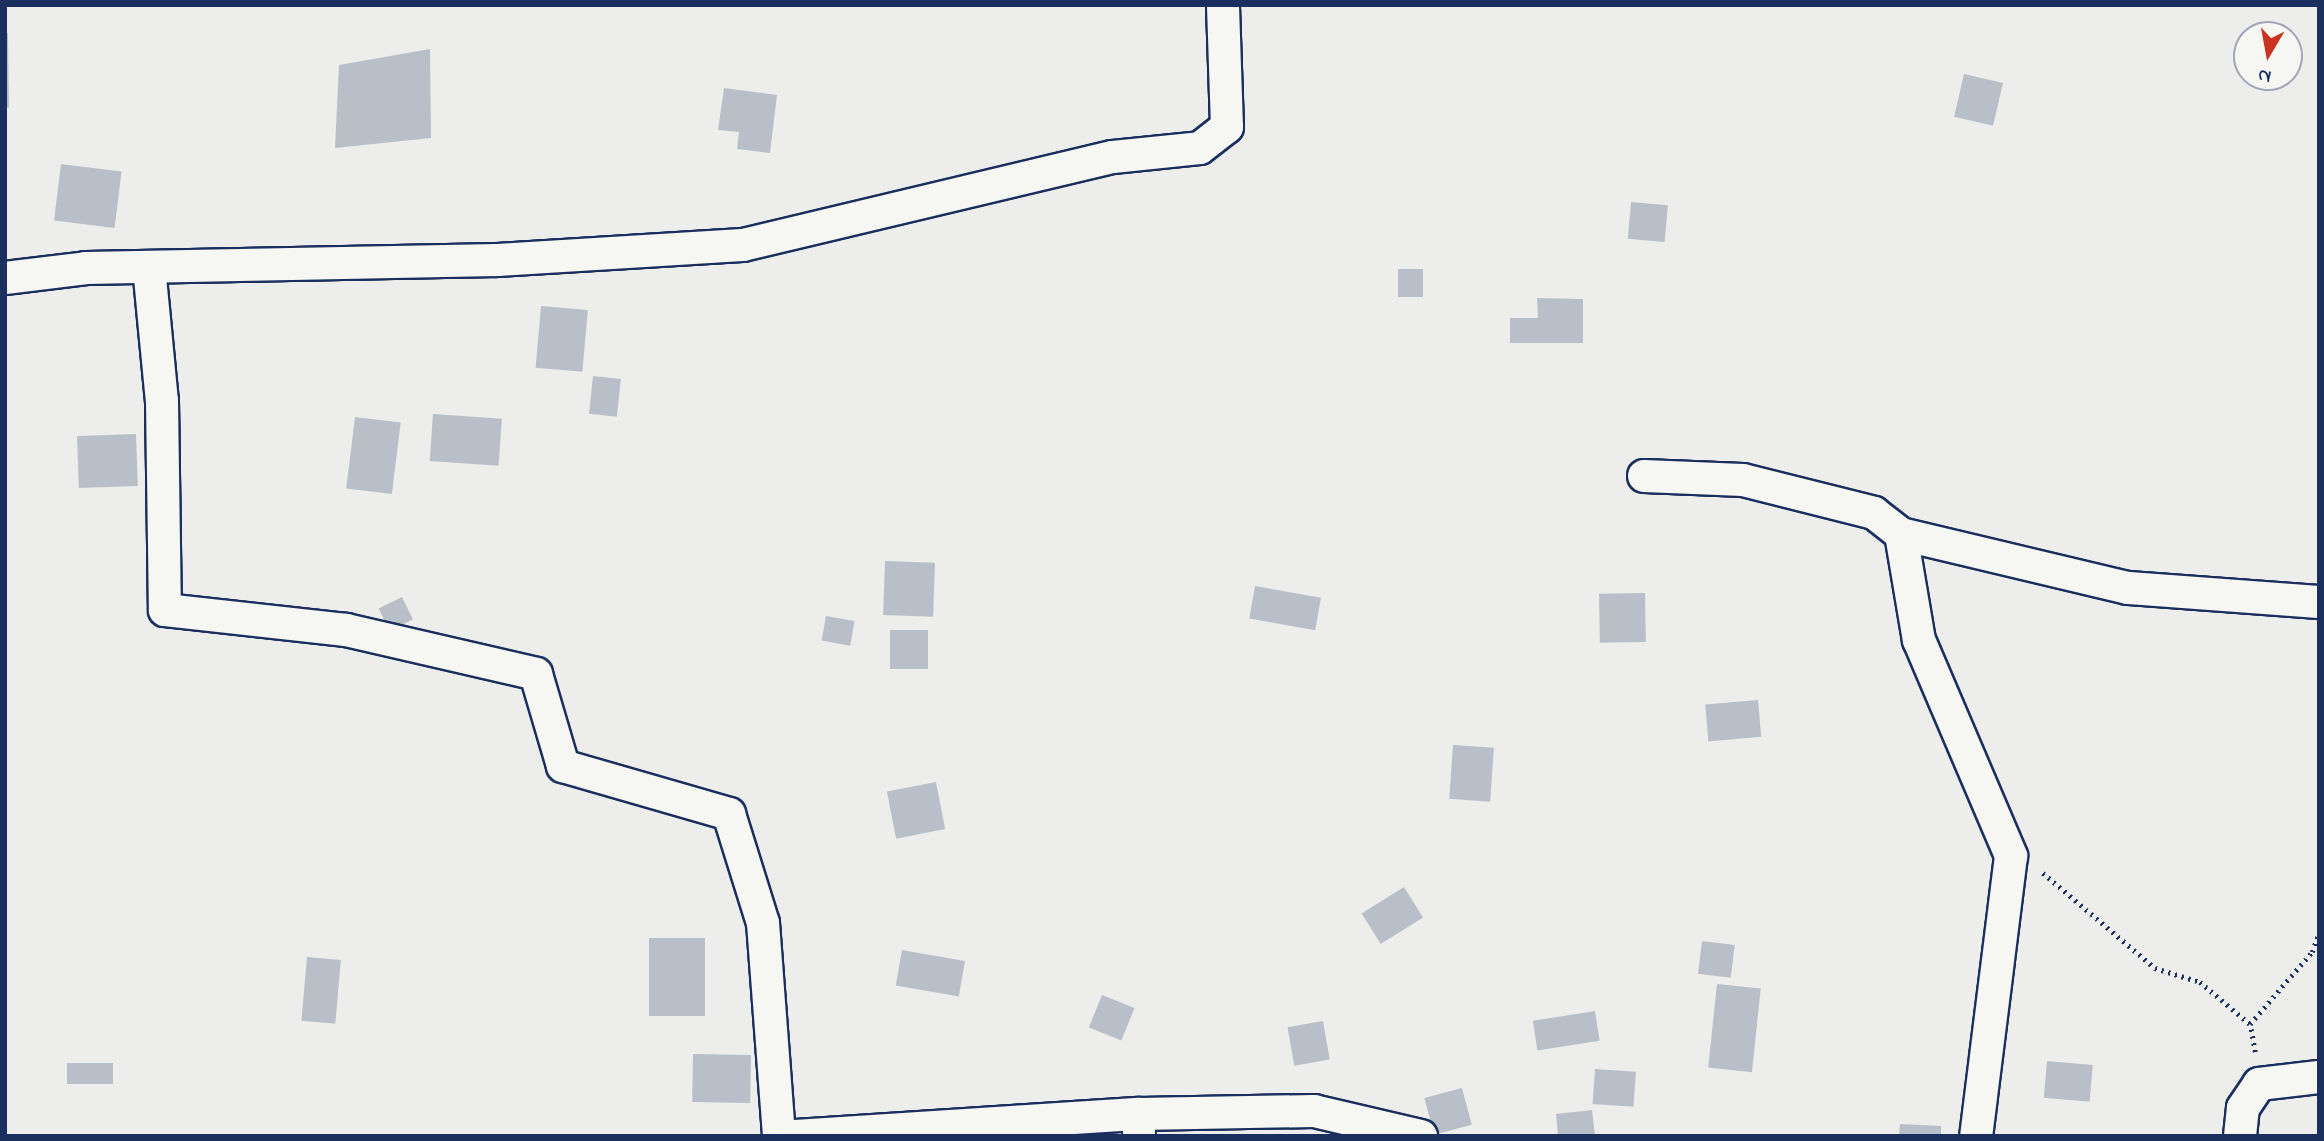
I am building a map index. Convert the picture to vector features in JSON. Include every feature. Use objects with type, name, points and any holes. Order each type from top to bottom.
[{"type":"street","points":[[5,278],[149,267],[497,260],[743,245],[1113,157],[1200,148],[1227,127],[1223,5]]},
{"type":"street","points":[[149,267],[162,401],[165,610],[346,630],[536,674],[563,766],[729,814],[763,923],[779,1136]]},
{"type":"street","points":[[1644,476],[1743,480],[1874,513],[1901,534],[2128,588],[2319,603]]},
{"type":"street","points":[[1901,534],[1919,640],[2011,856],[1976,1136]]},
{"type":"street","points":[[2240,1136],[2243,1108],[2259,1084],[2319,1077]]},
{"type":"street","points":[[795,1136],[1139,1125],[1314,1111],[1422,1136]]},
{"type":"path","points":[[2011,856],[2042,871],[2155,968],[2200,982],[2250,1024],[2259,1084]]},
{"type":"path","points":[[2250,1024],[2312,951],[2319,933]]},
{"type":"building","points":[[5,33],[8,33],[9,108],[5,107]]},
{"type":"building","points":[[430,49],[431,138],[335,148],[339,65]]},
{"type":"building","points":[[1964,74],[2003,83],[1993,126],[1954,117]]},
{"type":"building","points":[[724,88],[777,95],[770,153],[737,149],[739,132],[718,130]]},
{"type":"building","points":[[61,164],[122,171],[115,228],[54,221]]},
{"type":"building","points":[[1631,202],[1668,205],[1665,242],[1628,239]]},
{"type":"building","points":[[1398,269],[1423,269],[1423,297],[1398,297]]},
{"type":"building","points":[[1537,298],[1583,299],[1583,343],[1510,343],[1510,318],[1538,318]]},
{"type":"building","points":[[541,306],[588,310],[582,372],[536,368]]},
{"type":"building","points":[[593,376],[621,379],[617,417],[589,414]]},
{"type":"building","points":[[433,414],[502,419],[499,466],[430,461]]},
{"type":"building","points":[[355,417],[401,423],[392,494],[346,488]]},
{"type":"building","points":[[136,434],[138,486],[79,488],[77,436]]},
{"type":"building","points":[[885,561],[935,563],[933,617],[883,615]]},
{"type":"building","points":[[1255,586],[1321,598],[1315,630],[1249,618]]},
{"type":"building","points":[[1645,593],[1646,642],[1600,643],[1599,594]]},
{"type":"building","points":[[402,597],[413,619],[390,631],[379,608]]},
{"type":"building","points":[[826,616],[855,621],[850,646],[822,641]]},
{"type":"building","points":[[890,630],[928,630],[928,669],[890,669]]},
{"type":"building","points":[[1758,700],[1761,737],[1708,741],[1705,705]]},
{"type":"building","points":[[1453,745],[1494,748],[1490,802],[1449,799]]},
{"type":"building","points":[[936,782],[945,829],[896,839],[887,792]]},
{"type":"building","points":[[1404,887],[1423,918],[1381,944],[1362,913]]},
{"type":"building","points":[[649,938],[705,938],[705,1016],[649,1016]]},
{"type":"building","points":[[1702,941],[1735,945],[1731,978],[1698,974]]},
{"type":"building","points":[[902,950],[965,961],[959,997],[896,985]]},
{"type":"building","points":[[307,957],[341,960],[335,1024],[301,1021]]},
{"type":"building","points":[[1717,984],[1761,989],[1752,1072],[1708,1068]]},
{"type":"building","points":[[1102,995],[1134,1008],[1121,1041],[1089,1027]]},
{"type":"building","points":[[1595,1011],[1600,1041],[1537,1050],[1533,1021]]},
{"type":"building","points":[[1323,1021],[1330,1059],[1294,1066],[1288,1027]]},
{"type":"building","points":[[693,1054],[751,1055],[750,1103],[692,1102]]},
{"type":"building","points":[[2047,1061],[2093,1065],[2090,1102],[2044,1098]]},
{"type":"building","points":[[67,1063],[113,1063],[113,1084],[67,1084]]},
{"type":"building","points":[[1595,1069],[1636,1072],[1633,1107],[1593,1104]]},
{"type":"building","points":[[1462,1088],[1472,1125],[1434,1135],[1424,1098]]},
{"type":"building","points":[[1592,1110],[1595,1136],[1558,1136],[1556,1114]]},
{"type":"building","points":[[1900,1124],[1941,1126],[1941,1136],[1899,1136]]}]
